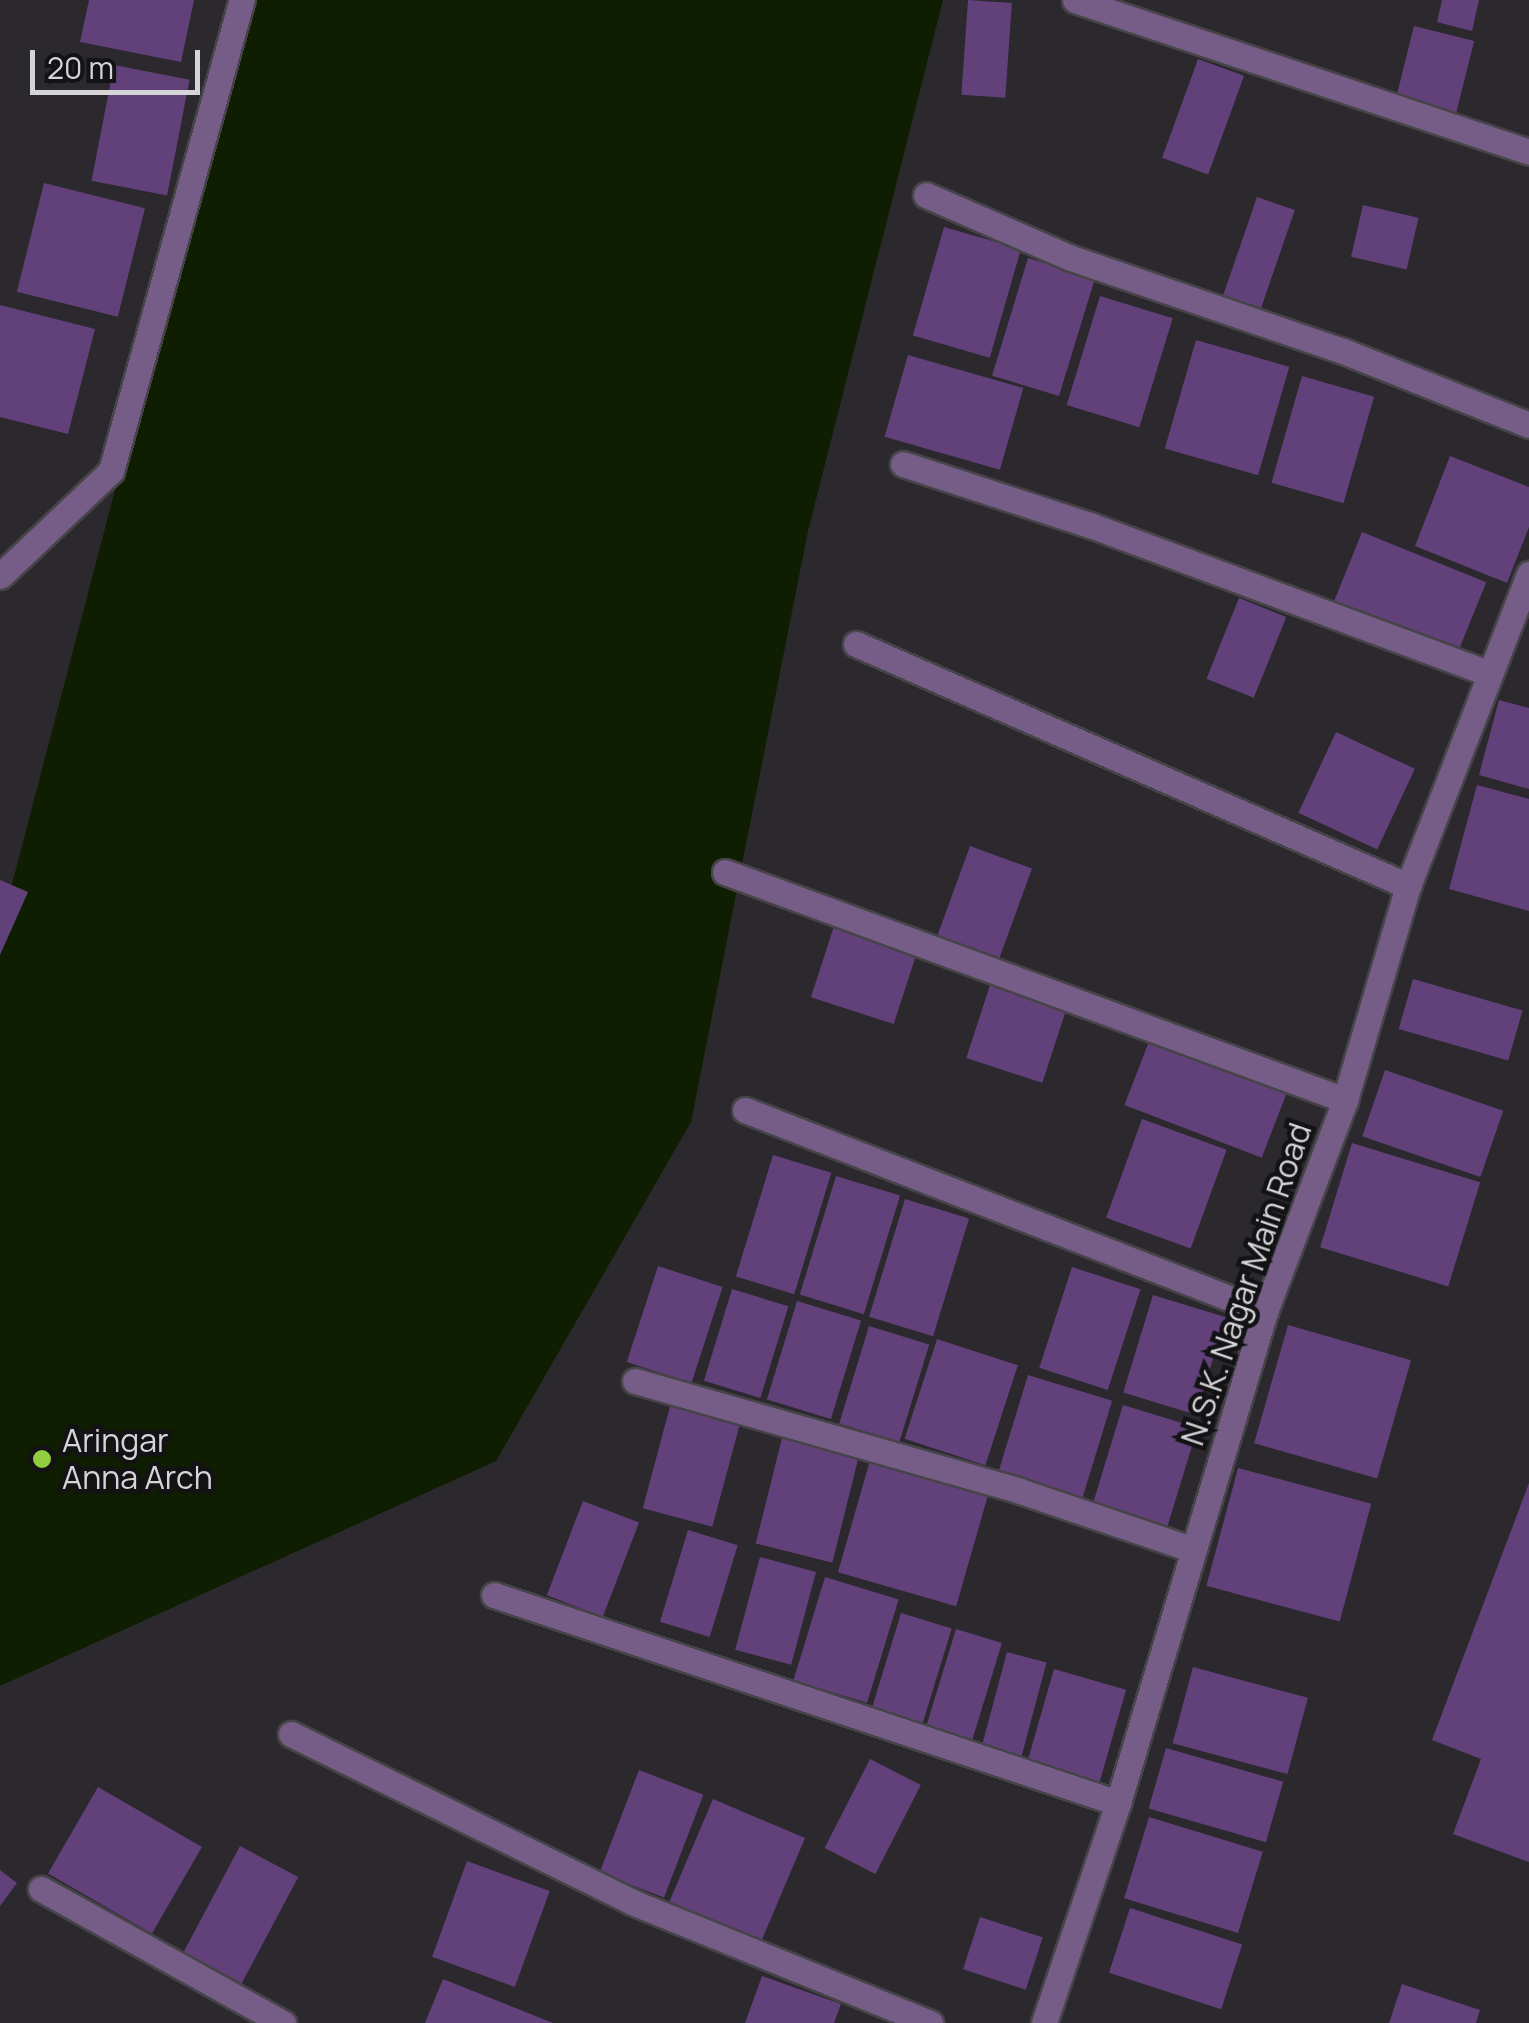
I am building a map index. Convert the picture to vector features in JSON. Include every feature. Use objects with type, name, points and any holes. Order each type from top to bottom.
[{"type":"street","points":[[0,576],[112,471],[242,0]]},
{"type":"street","points":[[1075,0],[1529,152]]},
{"type":"street","points":[[926,195],[1070,258],[1343,351],[1529,425]]},
{"type":"street","points":[[903,464],[1090,525],[1490,674]]},
{"type":"street","name":"N.S.K. Nagar Main Road","points":[[1044,2023],[1118,1803],[1265,1312],[1345,1100],[1408,886],[1529,574]]},
{"type":"street","points":[[856,644],[1408,886]]},
{"type":"street","points":[[725,872],[1345,1100]]},
{"type":"street","points":[[745,1110],[1265,1312]]},
{"type":"street","points":[[636,1381],[1001,1486],[1191,1549]]},
{"type":"street","points":[[494,1595],[1118,1803]]},
{"type":"street","points":[[291,1734],[632,1902],[930,2023]]},
{"type":"street","points":[[41,1889],[283,2023]]},
{"type":"shaded area","points":[[243,0],[943,0],[808,531],[691,1122],[496,1461],[0,1686],[0,930]]},
{"type":"building","points":[[89,0],[194,0],[181,62],[80,42]]},
{"type":"building","points":[[968,0],[1012,3],[1005,98],[961,95]]},
{"type":"building","points":[[1442,0],[1479,0],[1472,31],[1437,22]]},
{"type":"building","points":[[1414,26],[1474,41],[1456,115],[1396,100]]},
{"type":"building","points":[[1198,59],[1244,76],[1208,174],[1162,158]]},
{"type":"building","points":[[114,65],[190,80],[167,196],[91,181]]},
{"type":"building","points":[[44,183],[145,208],[118,317],[17,292]]},
{"type":"building","points":[[1257,197],[1295,210],[1260,312],[1222,299]]},
{"type":"building","points":[[1363,205],[1419,218],[1407,269],[1351,257]]},
{"type":"building","points":[[944,227],[1021,249],[990,358],[913,336]]},
{"type":"building","points":[[1028,258],[1095,278],[1059,396],[992,376]]},
{"type":"building","points":[[1100,296],[1173,318],[1139,427],[1067,405]]},
{"type":"building","points":[[0,305],[95,329],[68,434],[0,417]]},
{"type":"building","points":[[1196,340],[1289,367],[1258,475],[1165,449]]},
{"type":"building","points":[[908,355],[1023,388],[1000,470],[885,437]]},
{"type":"building","points":[[1302,376],[1374,397],[1343,503],[1271,483]]},
{"type":"building","points":[[1450,456],[1529,487],[1529,527],[1507,583],[1415,546]]},
{"type":"building","points":[[1362,532],[1486,582],[1456,656],[1332,606]]},
{"type":"building","points":[[1239,598],[1286,617],[1254,698],[1206,679]]},
{"type":"building","points":[[1499,700],[1529,708],[1529,789],[1479,775]]},
{"type":"building","points":[[1336,732],[1415,769],[1377,849],[1298,813]]},
{"type":"building","points":[[1477,785],[1529,799],[1529,911],[1449,889]]},
{"type":"building","points":[[970,846],[1032,869],[1000,958],[938,935]]},
{"type":"building","points":[[0,880],[28,892],[0,955]]},
{"type":"building","points":[[835,923],[918,950],[894,1024],[811,997]]},
{"type":"building","points":[[1413,979],[1523,1010],[1508,1060],[1399,1029]]},
{"type":"building","points":[[991,982],[1067,1007],[1042,1083],[966,1058]]},
{"type":"building","points":[[1151,1036],[1288,1089],[1262,1158],[1124,1105]]},
{"type":"building","points":[[1385,1070],[1503,1111],[1480,1177],[1362,1136]]},
{"type":"building","points":[[1142,1119],[1227,1150],[1191,1248],[1106,1218]]},
{"type":"building","points":[[1352,1143],[1480,1182],[1448,1286],[1320,1247]]},
{"type":"building","points":[[773,1155],[831,1173],[794,1294],[736,1276]]},
{"type":"building","points":[[836,1176],[900,1196],[864,1314],[800,1295]]},
{"type":"building","points":[[905,1199],[969,1219],[933,1336],[869,1317]]},
{"type":"building","points":[[658,1266],[723,1287],[691,1383],[627,1362]]},
{"type":"building","points":[[1072,1267],[1140,1289],[1108,1390],[1039,1368]]},
{"type":"building","points":[[732,1289],[788,1306],[760,1398],[704,1381]]},
{"type":"building","points":[[1153,1295],[1226,1317],[1196,1415],[1123,1393]]},
{"type":"building","points":[[797,1301],[861,1321],[831,1419],[767,1399]]},
{"type":"building","points":[[1288,1325],[1411,1360],[1377,1479],[1254,1443]]},
{"type":"building","points":[[869,1326],[929,1344],[899,1442],[839,1424]]},
{"type":"building","points":[[937,1339],[1018,1365],[985,1465],[905,1439]]},
{"type":"building","points":[[1028,1375],[1112,1401],[1082,1500],[998,1474]]},
{"type":"building","points":[[672,1399],[742,1418],[712,1527],[643,1508]]},
{"type":"building","points":[[1123,1405],[1198,1428],[1165,1534],[1091,1511]]},
{"type":"building","points":[[784,1430],[861,1449],[832,1563],[756,1544]]},
{"type":"building","points":[[871,1457],[989,1491],[956,1606],[838,1572]]},
{"type":"building","points":[[1238,1468],[1371,1504],[1340,1622],[1206,1586]]},
{"type":"building","points":[[1529,1483],[1529,1862],[1453,1834],[1481,1759],[1432,1740]]},
{"type":"building","points":[[583,1501],[639,1523],[603,1617],[547,1595]]},
{"type":"building","points":[[688,1530],[738,1545],[710,1637],[660,1622]]},
{"type":"building","points":[[760,1557],[816,1572],[791,1665],[735,1650]]},
{"type":"building","points":[[825,1577],[899,1600],[867,1703],[793,1680]]},
{"type":"building","points":[[901,1613],[952,1628],[921,1728],[871,1712]]},
{"type":"building","points":[[956,1629],[1002,1643],[970,1746],[924,1732]]},
{"type":"building","points":[[1007,1652],[1047,1663],[1020,1763],[980,1752]]},
{"type":"building","points":[[1193,1667],[1308,1698],[1287,1774],[1173,1743]]},
{"type":"building","points":[[1054,1669],[1126,1690],[1098,1789],[1026,1768]]},
{"type":"building","points":[[1166,1748],[1283,1782],[1266,1842],[1149,1809]]},
{"type":"building","points":[[870,1759],[921,1785],[875,1874],[825,1848]]},
{"type":"building","points":[[639,1770],[703,1795],[664,1897],[600,1873]]},
{"type":"building","points":[[98,1787],[202,1847],[152,1934],[48,1874]]},
{"type":"building","points":[[713,1799],[805,1838],[759,1947],[667,1908]]},
{"type":"building","points":[[1149,1817],[1263,1852],[1238,1933],[1124,1898]]},
{"type":"building","points":[[240,1846],[298,1877],[241,1984],[183,1953]]},
{"type":"building","points":[[467,1861],[550,1891],[515,1987],[432,1957]]},
{"type":"building","points":[[0,1870],[17,1883],[0,1906]]},
{"type":"building","points":[[1130,1908],[1242,1944],[1221,2009],[1109,1973]]},
{"type":"building","points":[[980,1917],[1043,1937],[1026,1990],[963,1969]]},
{"type":"building","points":[[762,1976],[841,2004],[834,2023],[745,2023]]},
{"type":"building","points":[[443,1979],[553,2023],[425,2023]]},
{"type":"building","points":[[1402,1984],[1480,2010],[1476,2023],[1389,2023]]},
{"type":"place","name":"Aringar Anna Arch","points":[[42,1459]]}]
